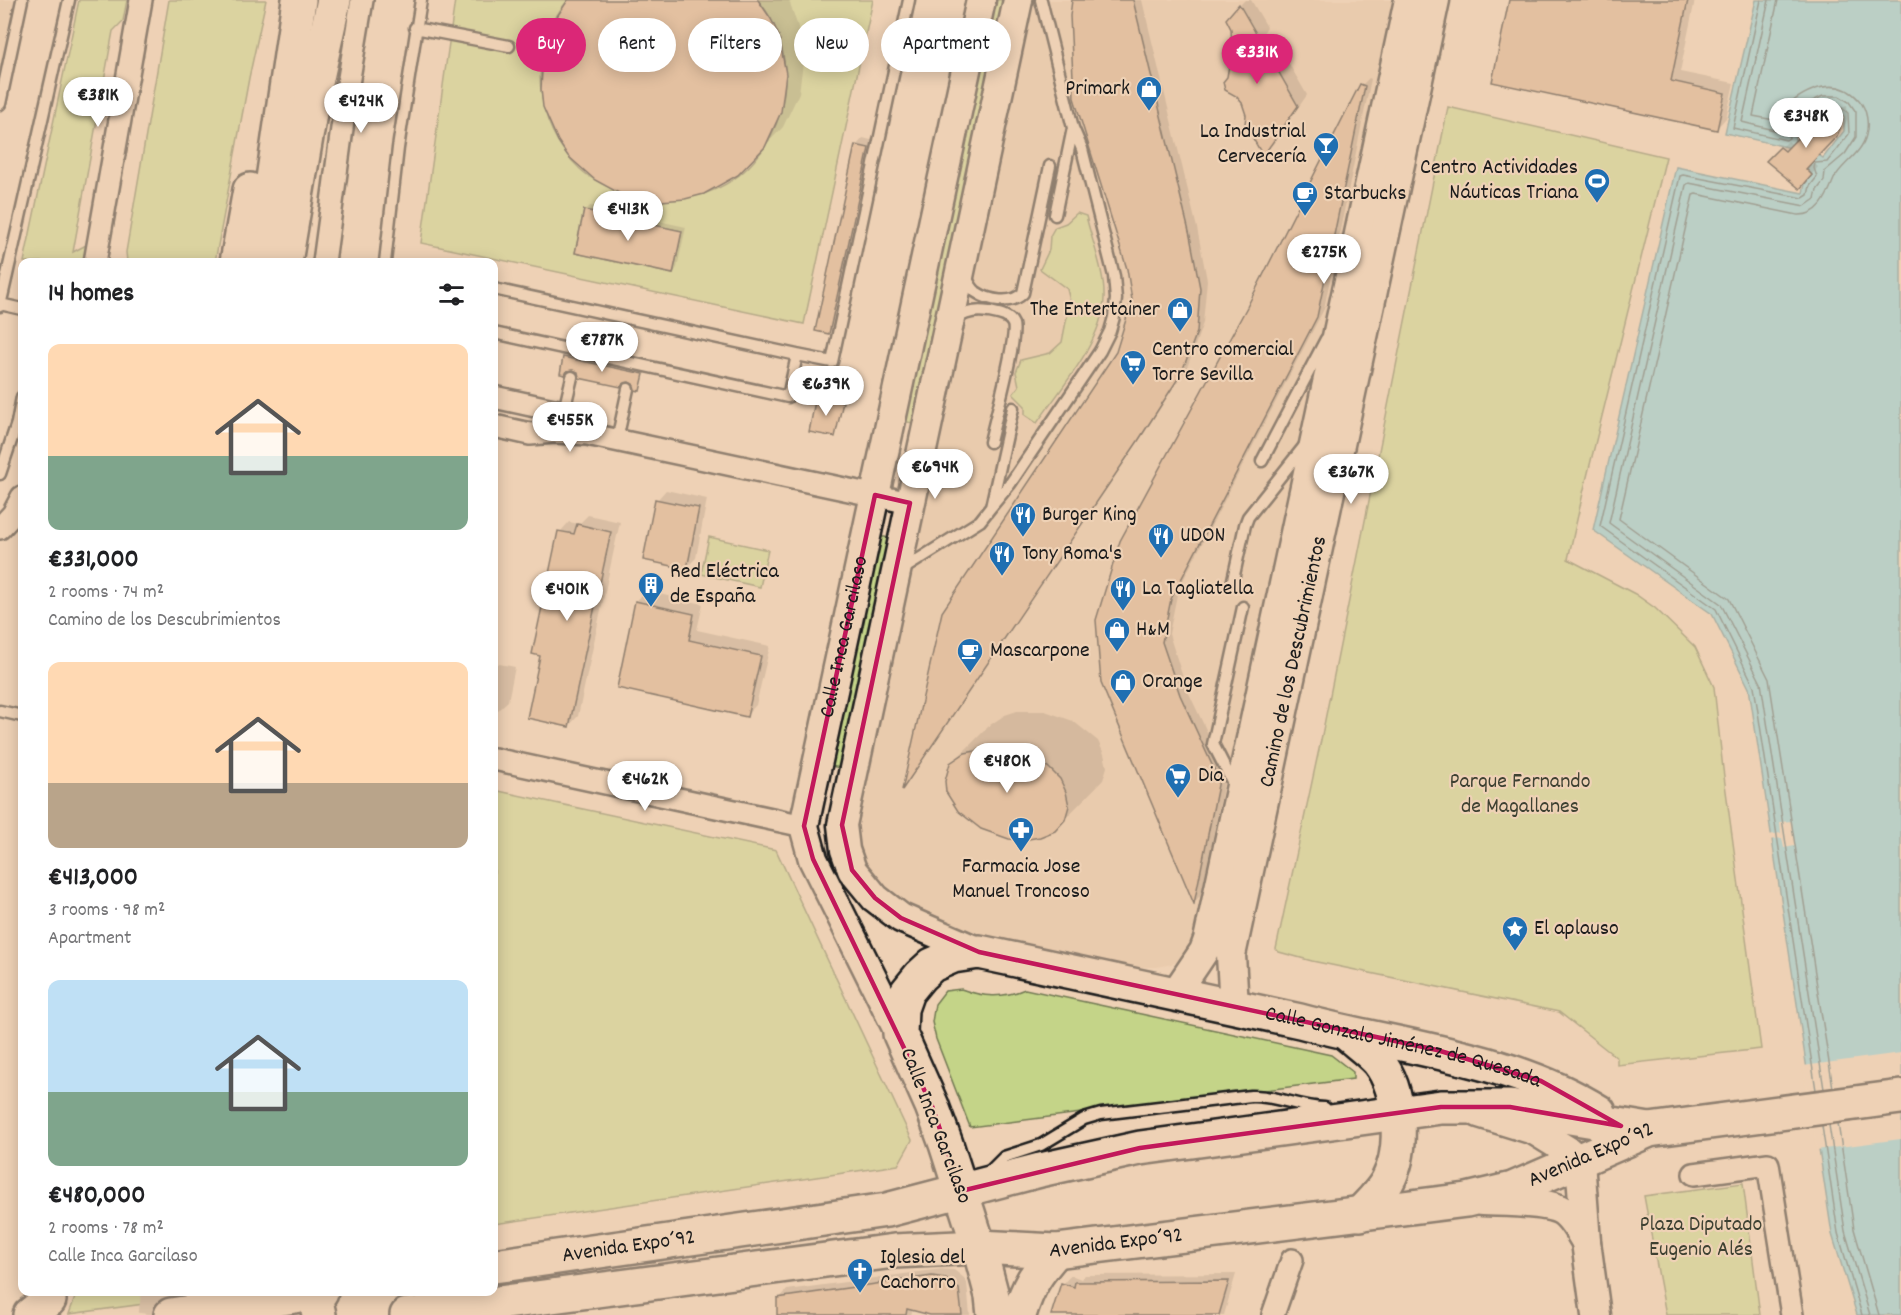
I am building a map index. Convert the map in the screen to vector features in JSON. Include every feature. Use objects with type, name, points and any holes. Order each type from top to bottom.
[{"type":"main road","points":[[286,258],[312,101],[334,0]]},
{"type":"main road","points":[[238,258],[269,87],[298,6]]},
{"type":"main road","points":[[262,258],[298,6]]},
{"type":"main road","points":[[302,258],[312,101]]},
{"type":"main road","points":[[900,1034],[901,1009],[907,992],[920,976],[932,965],[953,956],[979,952]]},
{"type":"main road","name":"Calle Gonzalo Jiménez de Quesada","points":[[979,952],[1346,1033],[1437,1050],[1502,1068],[1650,1127]]},
{"type":"main road","points":[[1346,1033],[1377,1060],[1392,1089],[1374,1112],[1397,1158],[1387,1182],[1360,1214]]},
{"type":"main road","name":"Calle Inca Garcilaso","points":[[900,1034],[967,1189],[992,1296],[994,1315]]},
{"type":"main road","points":[[1650,1127],[1901,1097]]},
{"type":"main road","name":"Avenida Expo´92","points":[[498,1265],[887,1210],[1040,1170],[1140,1148],[1374,1112],[1458,1106],[1509,1107],[1650,1127]]},
{"type":"main road","name":"Avenida Expo´92","points":[[407,1315],[894,1251],[979,1247],[1056,1251],[1467,1200],[1513,1189],[1580,1161],[1650,1127]]},
{"type":"main road","points":[[1019,1315],[1037,1271],[1056,1251]]},
{"type":"main road","points":[[171,1315],[317,1298]]},
{"type":"street","points":[[96,258],[141,0]]},
{"type":"street","points":[[325,258],[346,95],[362,0]]},
{"type":"street","name":"Calle Inca Garcilaso","points":[[900,1034],[813,859],[804,826],[981,0]]},
{"type":"street","name":"Calle Inca Garcilaso","points":[[979,952],[901,918],[875,898],[852,870],[845,850],[842,825],[1018,0]]},
{"type":"street","name":"Camino de los Descubrimientos","points":[[1175,994],[1207,943],[1409,0]]},
{"type":"street","name":"Camino de los Descubrimientos","points":[[1234,1007],[1230,955],[1435,0]]},
{"type":"street","points":[[498,398],[558,411],[559,424]]},
{"type":"street","points":[[498,413],[510,416],[530,428],[559,424],[587,434],[910,502]]},
{"type":"street","points":[[498,427],[530,434],[559,424]]},
{"type":"street","points":[[0,528],[18,505]]},
{"type":"street","points":[[498,760],[804,826]]},
{"type":"street","points":[[1458,1106],[1534,1130],[1580,1161],[1586,1242],[1596,1315]]},
{"type":"street","points":[[1694,1174],[1768,1164],[1792,1315]]},
{"type":"street","points":[[1467,1200],[1536,1204],[1559,1209],[1572,1220],[1586,1242]]},
{"type":"street","points":[[1272,1315],[1292,1260]]},
{"type":"lane","points":[[0,104],[22,0]]},
{"type":"lane","points":[[18,308],[0,305],[69,0]]},
{"type":"lane","points":[[385,258],[398,148],[421,0]]},
{"type":"lane","points":[[498,290],[832,362],[909,0]]},
{"type":"lane","points":[[895,575],[980,521],[1010,484],[1100,351],[1114,317],[1116,299],[1114,276],[1041,0]]},
{"type":"lane","points":[[415,27],[509,46]]},
{"type":"lane","points":[[1055,214],[1073,128]]},
{"type":"lane","points":[[961,267],[975,291],[984,296],[1007,301],[1017,299],[1023,293],[1050,166]]},
{"type":"lane","points":[[1262,461],[1344,302]]},
{"type":"lane","points":[[948,326],[957,317],[967,312],[980,310],[1004,315],[1012,322],[1014,330],[1011,347],[990,442]]},
{"type":"lane","points":[[498,334],[632,368],[789,397],[797,355]]},
{"type":"lane","points":[[559,424],[572,377]]},
{"type":"lane","points":[[617,440],[628,389]]},
{"type":"lane","points":[[991,507],[1013,408]]},
{"type":"lane","points":[[0,474],[18,418]]},
{"type":"lane","points":[[1232,584],[1248,517],[1317,430]]},
{"type":"lane","points":[[1239,794],[1213,744],[1243,607]]},
{"type":"lane","points":[[0,711],[18,715]]},
{"type":"lane","points":[[967,1189],[1004,1157],[1041,1145],[1084,1119],[1101,1114],[1266,1095],[1312,1108],[1336,1107]]},
{"type":"highlighted area","points":[[875,495],[910,503],[842,825],[852,870],[875,898],[901,918],[979,952],[1437,1050],[1541,1081],[1621,1126],[1510,1107],[1441,1107],[1140,1148],[961,1191],[932,1106],[813,859],[804,826]]},
{"type":"shaded area","points":[[0,0],[22,0],[0,103]]},
{"type":"shaded area","points":[[1028,0],[1400,0],[1200,933],[1184,959],[1157,967],[1132,967],[925,922],[866,875],[852,832]]},
{"type":"green space","points":[[79,0],[127,0],[123,21],[113,31],[73,252],[88,244],[85,257],[25,258]]},
{"type":"green space","points":[[169,0],[266,0],[216,258],[127,258]]},
{"type":"green space","points":[[455,0],[568,0],[556,18],[516,18],[516,72],[541,72],[544,109],[552,131],[564,151],[580,169],[603,185],[629,195],[624,219],[584,210],[575,253],[673,274],[682,231],[642,223],[646,199],[699,195],[733,180],[754,161],[770,137],[781,110],[785,81],[782,18],[770,18],[758,0],[873,0],[869,19],[794,18],[794,72],[858,72],[804,324],[421,243]]},
{"type":"green space","points":[[991,0],[1009,0],[1005,18],[987,18]]},
{"type":"green space","points":[[976,72],[994,72],[919,424],[901,421]]},
{"type":"green space","name":"Parque Fernando de Magallanes","points":[[1448,107],[1666,157],[1568,559],[1635,594],[1655,608],[1695,647],[1714,687],[1761,1049],[1617,1065],[1617,1058],[1559,1012],[1312,961],[1279,952],[1276,949],[1321,740]]},
{"type":"green space","points":[[1077,213],[1086,216],[1100,268],[1104,288],[1102,314],[1089,347],[1079,364],[1037,423],[1025,415],[1025,406],[1013,394],[1019,386],[1016,372],[1021,360],[1050,353],[1062,342],[1070,301],[1067,289],[1040,269],[1049,250],[1050,236],[1055,227],[1066,223]]},
{"type":"green space","points":[[709,537],[768,550],[760,587],[701,574]]},
{"type":"green space","points":[[880,537],[891,541],[844,769],[827,765]]},
{"type":"green space","points":[[498,791],[776,850],[912,1140],[898,1165],[498,1223]]},
{"type":"green space","points":[[961,989],[993,996],[1025,989],[1331,1055],[1353,1072],[1353,1079],[970,1127],[936,1039],[932,1022],[935,1004],[945,991]]},
{"type":"green space","name":"Plaza Diputado Eugenio Alés","points":[[1743,1183],[1760,1315],[1666,1315],[1644,1196]]},
{"type":"green space","points":[[76,1296],[204,1296],[69,1314]]},
{"type":"water","points":[[1756,0],[1901,0],[1901,1315],[1857,1315],[1832,1234],[1749,688],[1712,614],[1593,530],[1676,167],[1803,193],[1805,184],[1812,175],[1807,170],[1811,155],[1814,152],[1823,158],[1844,131],[1844,117],[1833,108],[1811,115],[1797,126],[1794,134],[1796,149],[1725,133]]},
{"type":"pier","points":[[1792,821],[1795,846],[1784,848],[1782,838],[1769,840],[1768,835],[1781,833],[1780,822]]},
{"type":"pier","points":[[1901,1053],[1901,1139],[1816,1150],[1803,1066]]},
{"type":"building","points":[[568,0],[758,0],[770,18],[688,18],[688,72],[782,72],[782,52],[786,74],[781,112],[765,147],[738,175],[704,194],[685,199],[637,203],[595,180],[568,156],[558,141],[543,107],[542,72],[586,72],[586,18],[556,18]]},
{"type":"building","name":"Centro comercial Torre Sevilla","points":[[1072,0],[1133,0],[1190,236],[1200,288],[1197,332],[1181,374],[1138,441],[902,790],[942,612],[1116,352],[1132,300],[1127,269],[1074,98],[1070,16]]},
{"type":"building","points":[[1509,0],[1688,0],[1671,81],[1725,93],[1717,130],[1492,82]]},
{"type":"building","points":[[1239,4],[1258,37],[1254,44],[1254,58],[1265,69],[1278,71],[1298,106],[1263,156],[1245,124],[1246,115],[1242,103],[1236,96],[1225,90],[1223,82],[1227,77],[1232,48],[1231,29],[1226,19]]},
{"type":"building","name":"Centro comercial Torre Sevilla","points":[[1360,84],[1365,86],[1317,317],[1171,599],[1162,642],[1180,695],[1219,780],[1194,904],[1101,683],[1096,620],[1120,541],[1247,307]]},
{"type":"building","points":[[1840,111],[1840,128],[1837,136],[1806,169],[1812,175],[1800,189],[1766,161],[1780,147],[1785,151],[1817,118]]},
{"type":"building","points":[[855,145],[869,148],[829,334],[815,331]]},
{"type":"building","points":[[584,210],[682,231],[673,274],[575,253]]},
{"type":"building","points":[[563,357],[644,374],[640,391],[635,390],[633,384],[629,382],[621,387],[579,378],[578,372],[573,370],[567,371],[565,375],[560,374]]},
{"type":"building","points":[[816,396],[843,402],[835,437],[809,432]]},
{"type":"building","points":[[655,499],[699,508],[687,569],[643,560]]},
{"type":"building","points":[[577,524],[611,532],[569,727],[527,718],[540,656],[532,654],[558,531],[574,534]]},
{"type":"building","name":"Red Eléctrica de España","points":[[635,601],[694,614],[689,640],[761,656],[747,717],[617,688]]},
{"type":"building","points":[[992,748],[1020,752],[1048,767],[1060,779],[1069,806],[1065,820],[1055,831],[1023,840],[1009,839],[981,829],[958,811],[946,792],[945,781],[950,763],[965,753]]},
{"type":"building","name":"Iglesia del Cachorro","points":[[932,1276],[946,1278],[959,1289],[962,1315],[930,1315],[907,1309],[906,1315],[777,1315],[777,1298]]},
{"type":"building","points":[[1229,1281],[1219,1315],[1051,1315],[1061,1283],[1074,1287],[1075,1282]]},
{"type":"tunnel","points":[[155,1315],[157,1296]]},
{"type":"place","name":"Primark","points":[[1149,112]]},
{"type":"place","name":"La Industrial Cervecería","points":[[1326,168]]},
{"type":"place","name":"Centro Actividades Náuticas Triana","points":[[1597,204]]},
{"type":"place","name":"Starbucks","points":[[1305,217]]},
{"type":"place","name":"The Entertainer","points":[[1180,333]]},
{"type":"place","name":"Centro comercial Torre Sevilla","points":[[1133,386]]},
{"type":"place","name":"Burger King","points":[[1023,538]]},
{"type":"place","name":"UDON","points":[[1161,559]]},
{"type":"place","name":"Tony Roma's","points":[[1002,577]]},
{"type":"place","name":"Red Eléctrica de España","points":[[651,608]]},
{"type":"place","name":"La Tagliatella","points":[[1123,612]]},
{"type":"place","name":"H&M","points":[[1117,653]]},
{"type":"place","name":"Mascarpone","points":[[970,674]]},
{"type":"place","name":"Orange","points":[[1123,705]]},
{"type":"place","name":"Dia","points":[[1178,799]]},
{"type":"place","name":"Farmacia Jose Manuel Troncoso","points":[[1021,853]]},
{"type":"place","name":"El aplauso","points":[[1515,952]]},
{"type":"place","name":"Iglesia del Cachorro","points":[[860,1294]]}]
